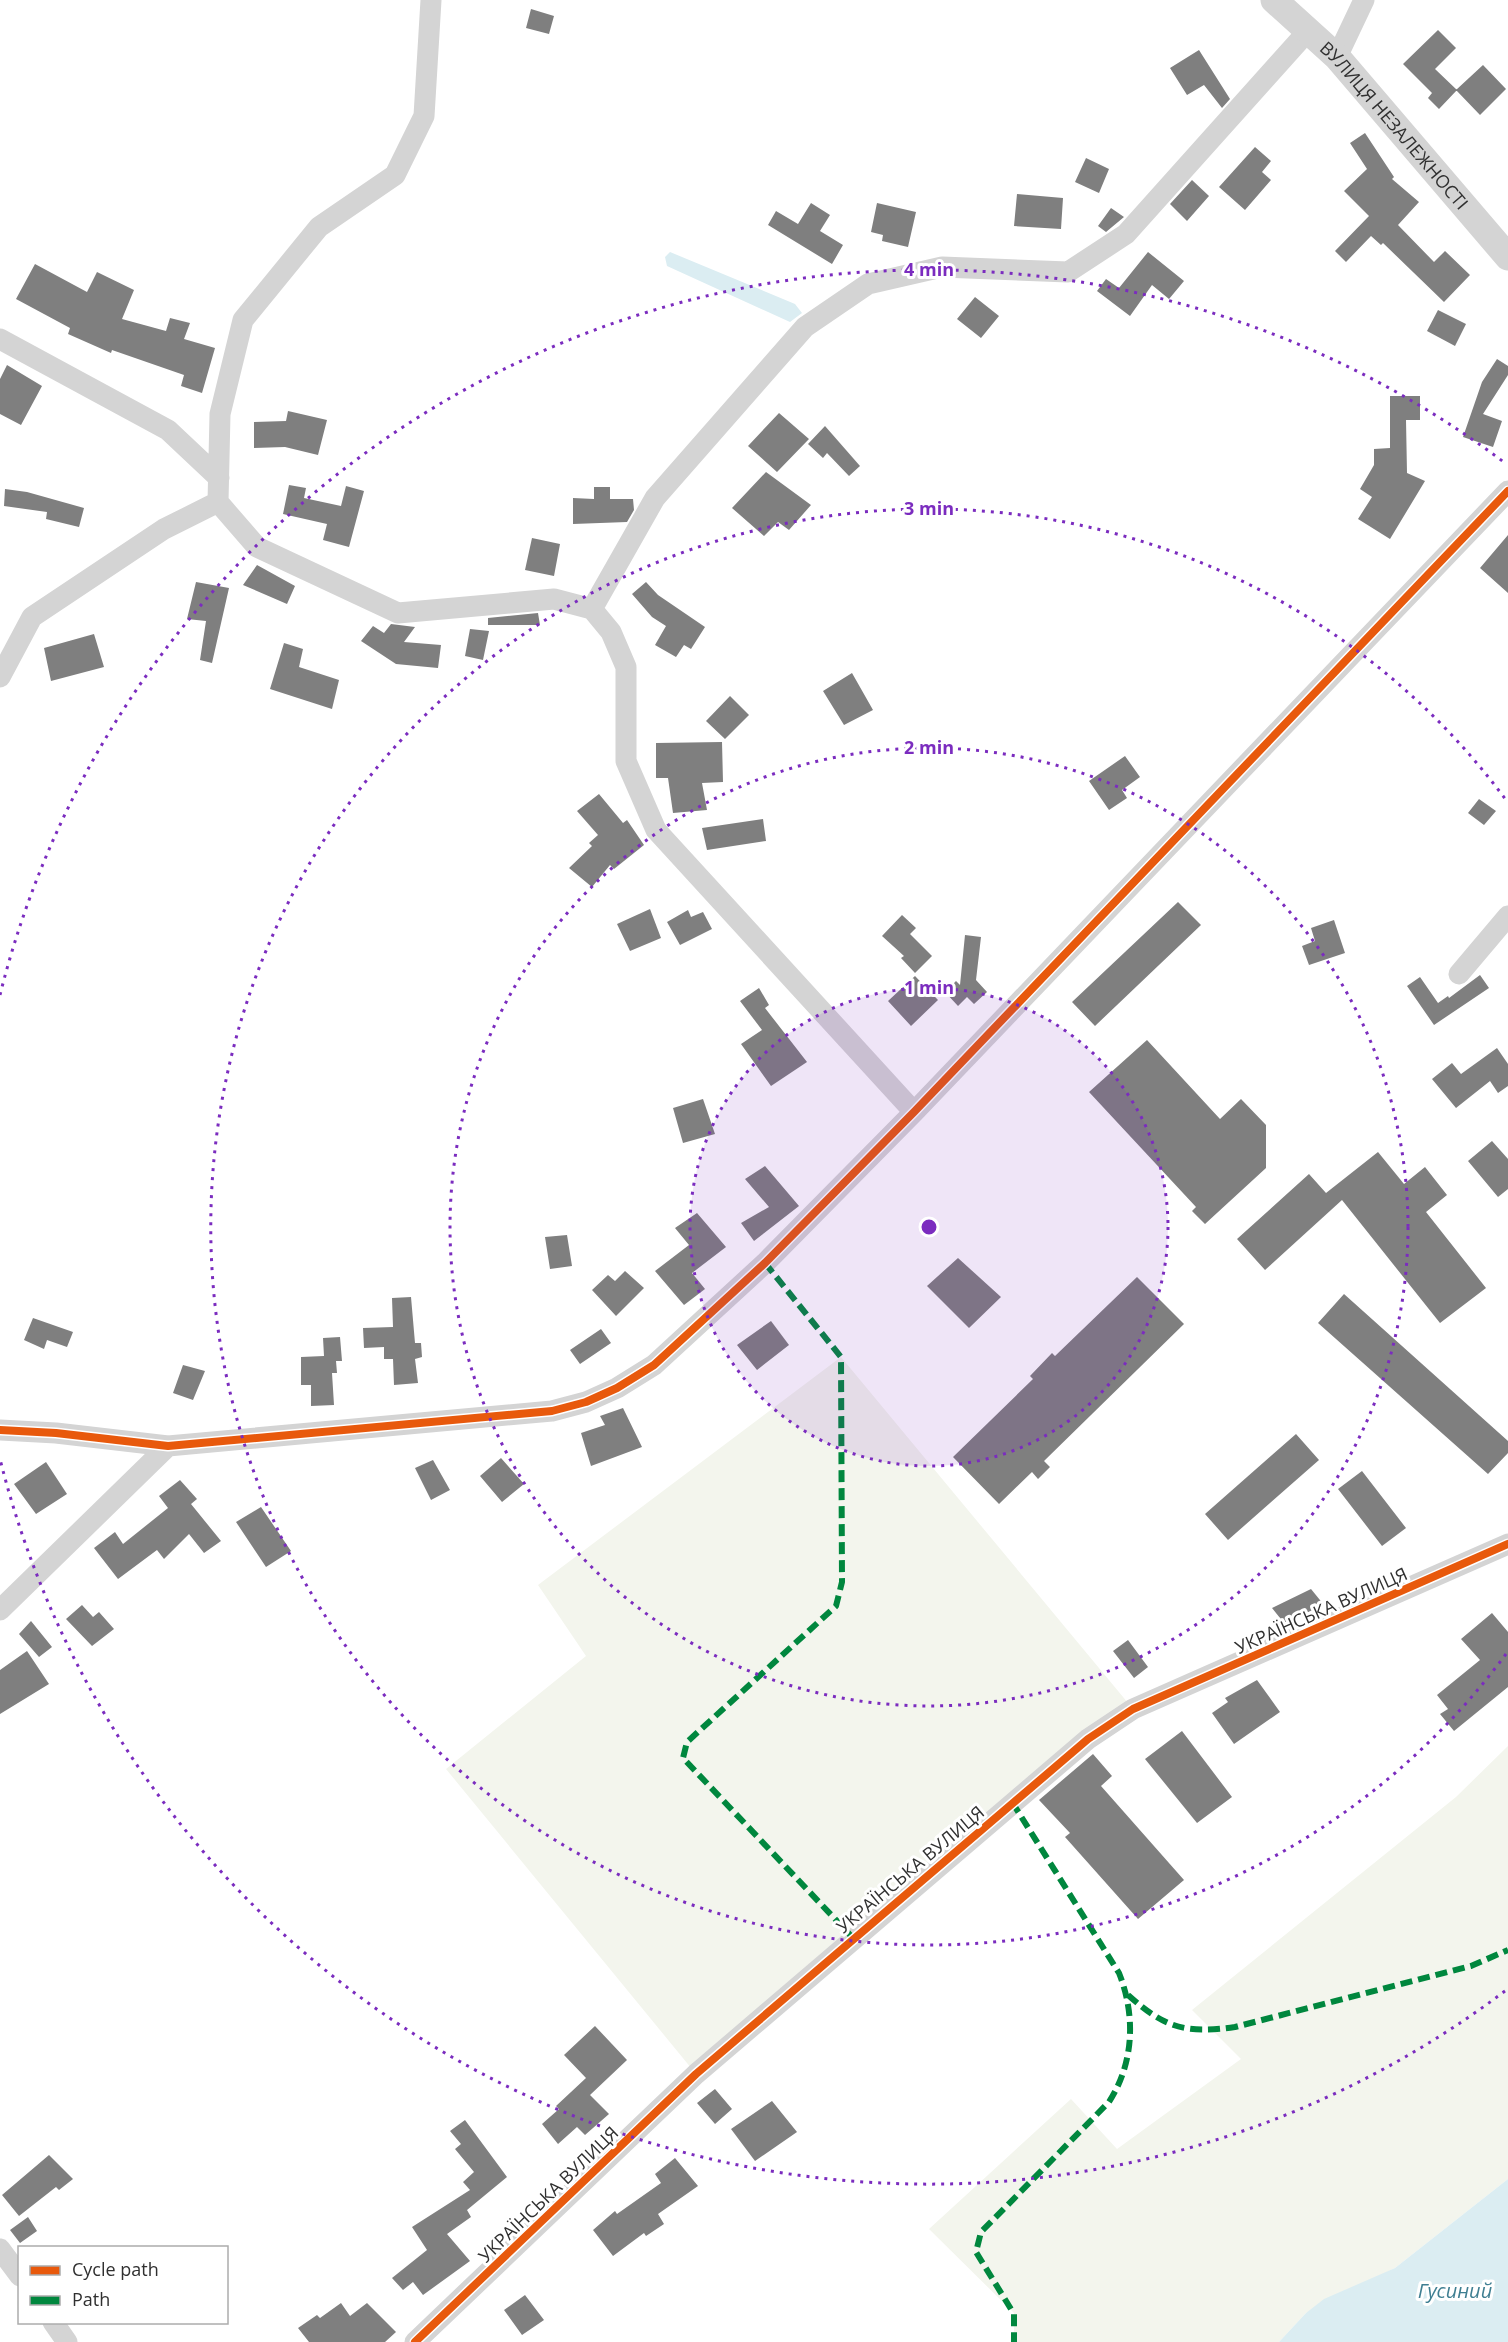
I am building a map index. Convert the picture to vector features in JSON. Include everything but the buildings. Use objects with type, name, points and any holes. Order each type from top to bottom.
[{"type":"street","points":[[431,0],[424,116],[395,175],[319,226],[243,320],[220,414],[218,502],[257,547],[398,613],[554,600],[592,609],[610,632],[626,667],[626,761],[656,830],[914,1112]]},
{"type":"street","name":"ВУЛИЦЯ НЕЗАЛЕЖНОСТІ","points":[[1274,0],[1307,32],[1338,57],[1508,257]]},
{"type":"street","points":[[1338,57],[1364,0]]},
{"type":"street","points":[[592,609],[655,498],[805,327],[868,284],[942,267],[1068,272],[1126,234],[1307,32]]},
{"type":"street","points":[[0,339],[168,430],[219,478]]},
{"type":"street","points":[[0,1430],[56,1433],[168,1446],[513,1416],[552,1411],[596,1398],[654,1365],[765,1263],[914,1112],[1508,491]]},
{"type":"street","points":[[0,677],[32,617],[164,529],[218,502]]},
{"type":"street","points":[[1460,974],[1508,916]]},
{"type":"street","points":[[0,1610],[168,1446]]},
{"type":"street","name":"УКРАЇНСЬКА ВУЛИЦЯ","points":[[415,2342],[696,2074],[1088,1739],[1133,1709],[1508,1544]]},
{"type":"street","points":[[0,2250],[18,2273]]},
{"type":"street","points":[[54,2324],[67,2342]]},
{"type":"shaded area","points":[[841,1357],[1133,1709],[696,2074],[446,1769],[586,1656],[538,1585]]},
{"type":"shaded area","points":[[1508,1746],[1508,2179],[1395,2268],[1306,2313],[1279,2342],[1014,2342],[1014,2313],[929,2229],[1071,2099],[1117,2149],[1241,2059],[1192,2010],[1456,1797]]},
{"type":"water","points":[[670,252],[795,304],[802,313],[790,322],[667,266],[665,257]]},
{"type":"water","name":"Гусиний","points":[[1508,2179],[1508,2342],[1279,2342],[1306,2313],[1324,2299],[1395,2268]]},
{"type":"marked path","points":[[765,1263],[841,1357],[842,1582],[836,1606],[687,1742],[683,1758],[853,1938]]},
{"type":"marked path","points":[[1012,1802],[1119,1973],[1130,2022],[1130,2039],[1124,2071],[1109,2102],[981,2232],[976,2252],[1014,2314],[1014,2342]]},
{"type":"marked path","points":[[1128,1995],[1153,2015],[1177,2026],[1202,2030],[1235,2027],[1471,1966],[1508,1950]]},
{"type":"cycle path","points":[[0,1430],[56,1433],[168,1446],[552,1411],[586,1402],[617,1388],[654,1365],[765,1263],[914,1112],[1508,491]]},
{"type":"cycle path","points":[[415,2342],[696,2074],[1088,1739],[1133,1709],[1508,1544]]}]
